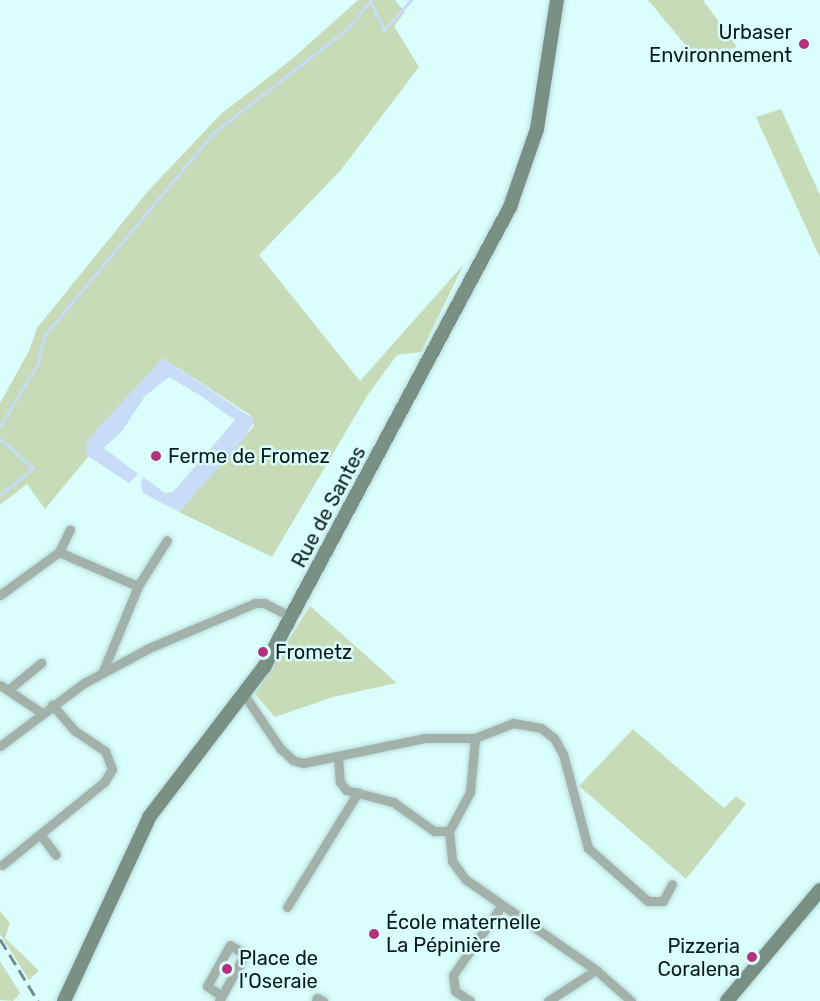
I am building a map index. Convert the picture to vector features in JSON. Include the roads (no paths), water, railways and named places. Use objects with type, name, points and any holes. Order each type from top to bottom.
[{"type":"street","name":"Rue de Santes","points":[[66,1000],[150,816],[246,696],[292,617],[516,194],[537,129],[557,0]]},
{"type":"street","points":[[0,595],[59,552],[70,529]]},
{"type":"street","points":[[103,671],[111,643],[138,586],[167,540]]},
{"type":"street","points":[[59,552],[138,586]]},
{"type":"street","points":[[0,746],[42,712],[103,671],[255,603],[264,603],[292,617]]},
{"type":"street","points":[[41,663],[4,688],[42,712]]},
{"type":"street","points":[[246,696],[280,747],[293,760],[303,763],[425,738],[475,738],[513,723],[532,725],[549,733],[562,754],[588,848],[652,903],[663,901],[672,884]]},
{"type":"street","points":[[2,865],[108,777],[111,759],[99,746],[75,731],[52,705]]},
{"type":"street","points":[[475,738],[470,792],[448,831],[450,856],[457,871],[596,970],[632,1001]]},
{"type":"street","points":[[338,756],[342,786],[393,802],[434,831],[448,831]]},
{"type":"street","points":[[287,907],[358,792]]},
{"type":"street","points":[[40,834],[56,855]]},
{"type":"street","points":[[727,1001],[820,890]]},
{"type":"street","points":[[737,1001],[820,902]]},
{"type":"street","points":[[470,1001],[452,986],[455,970],[502,905]]},
{"type":"street","points":[[230,945],[245,954],[221,999],[207,986],[230,945]]},
{"type":"street","points":[[548,1001],[596,970]]},
{"type":"street","points":[[315,1001],[323,1001]]},
{"type":"water","points":[[163,358],[255,420],[243,440],[179,512],[143,493],[141,485],[143,477],[165,493],[173,492],[235,420],[204,398],[169,377],[145,396],[122,431],[104,448],[138,474],[129,483],[86,455],[87,443],[98,428]]},
{"type":"waterway","points":[[0,426],[37,365],[44,336],[213,133],[346,30],[370,1],[384,30],[411,0]]},
{"type":"waterway","points":[[0,439],[33,468],[0,495]]},
{"type":"railway","points":[[0,939],[38,1001]]},
{"type":"place","name":"Urbaser Environnement","points":[[804,44]]},
{"type":"place","name":"Ferme de Fromez","points":[[156,456]]},
{"type":"place","name":"Frometz","points":[[263,652]]},
{"type":"place","name":"École maternelle La Pépinière","points":[[374,934]]},
{"type":"place","name":"Pizzeria Coralena","points":[[752,957]]},
{"type":"place","name":"Place de l'Oseraie","points":[[227,969]]}]
